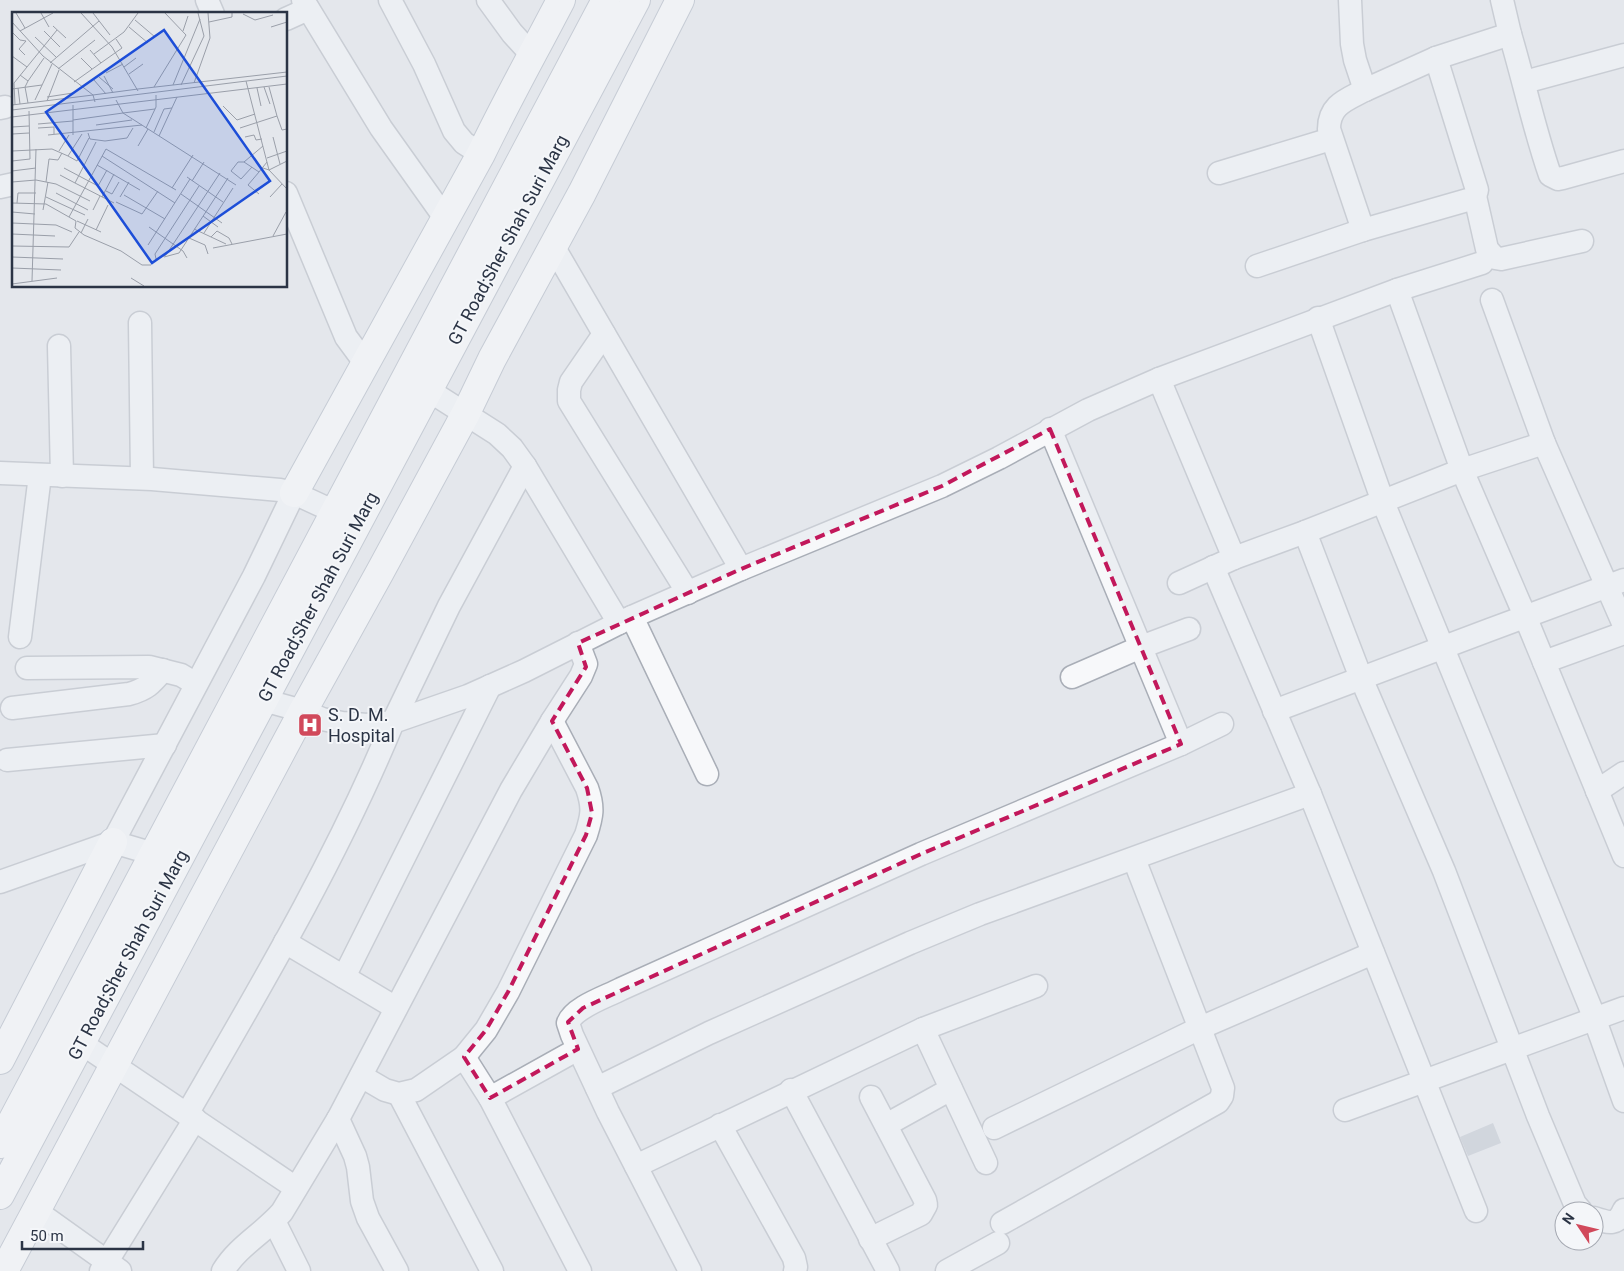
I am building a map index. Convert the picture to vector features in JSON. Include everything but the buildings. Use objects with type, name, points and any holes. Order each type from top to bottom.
[{"type":"main road","points":[[294,492],[481,154],[504,106],[561,0]]},
{"type":"main road","name":"GT Road;Sher Shah Suri Marg","points":[[0,1195],[81,1043],[165,859],[335,512],[606,0]]},
{"type":"main road","name":"GT Road;Sher Shah Suri Marg","points":[[0,1144],[165,859],[263,700],[636,0]]},
{"type":"main road","points":[[4,1271],[303,711],[466,413],[492,359],[553,246],[680,0]]},
{"type":"main road","points":[[0,1060],[113,842]]},
{"type":"street","points":[[207,0],[212,12]]},
{"type":"street","points":[[390,0],[424,64],[454,131],[464,143],[481,154]]},
{"type":"street","points":[[488,0],[512,33],[532,55]]},
{"type":"street","points":[[1350,0],[1352,44],[1365,90]]},
{"type":"street","points":[[1502,0],[1543,156],[1550,175],[1564,178],[1624,161]]},
{"type":"street","points":[[288,18],[306,4],[382,128],[445,218]]},
{"type":"street","points":[[1363,230],[1331,139],[1329,118],[1333,110],[1341,103],[1365,90],[1436,58],[1510,34]]},
{"type":"street","points":[[1525,82],[1624,56]]},
{"type":"street","points":[[1436,58],[1477,190],[1476,196],[1487,249],[1495,258],[1501,259],[1582,241]]},
{"type":"street","points":[[1219,172],[1331,139]]},
{"type":"street","points":[[1257,266],[1363,230],[1476,196]]},
{"type":"street","points":[[288,198],[346,337],[360,356],[366,360]]},
{"type":"street","points":[[553,246],[741,569]]},
{"type":"street","points":[[263,700],[303,711],[322,719],[367,725],[392,722],[468,696],[625,620],[741,569],[942,486],[1088,410],[1159,379],[1318,318],[1482,263]]},
{"type":"street","points":[[1397,290],[1462,470],[1525,616],[1624,856]]},
{"type":"street","points":[[1492,300],[1544,443],[1616,583],[1624,625]]},
{"type":"street","points":[[1318,318],[1383,502],[1595,1019],[1624,1101]]},
{"type":"street","points":[[140,322],[142,478]]},
{"type":"street","points":[[604,334],[571,382],[568,390],[569,401],[688,593]]},
{"type":"street","points":[[59,346],[62,476]]},
{"type":"street","points":[[1159,379],[1234,558]]},
{"type":"street","points":[[428,390],[497,434],[512,448],[625,620],[708,774]]},
{"type":"street","points":[[1050,429],[1181,744]]},
{"type":"street","points":[[1179,582],[1234,558],[1462,470],[1544,443]]},
{"type":"street","points":[[36,1211],[109,1268],[285,942],[357,803],[392,722],[449,606],[525,466]]},
{"type":"street","points":[[0,473],[142,478],[294,492],[335,512]]},
{"type":"street","points":[[20,637],[40,475]]},
{"type":"street","points":[[113,842],[254,576],[294,492]]},
{"type":"street","points":[[1305,532],[1361,678],[1444,871],[1538,1116],[1574,1201]]},
{"type":"street","points":[[1213,567],[1310,794],[1476,1211]]},
{"type":"street","points":[[1274,711],[1616,583]]},
{"type":"street","points":[[1072,677],[1141,647],[1189,630]]},
{"type":"street","points":[[1544,662],[1624,633]]},
{"type":"street","points":[[223,1271],[239,1250],[274,1222],[282,1212],[338,1119],[511,790],[586,667],[585,658],[578,643]]},
{"type":"street","points":[[27,668],[149,667],[181,675],[196,684]]},
{"type":"street","points":[[12,708],[129,694],[142,690],[152,684],[163,670]]},
{"type":"street","points":[[344,977],[490,686]]},
{"type":"street","points":[[361,1076],[385,1090],[399,1094],[416,1090],[464,1057],[486,1030],[508,992],[586,835],[592,813],[591,800],[587,788],[552,721]]},
{"type":"street","points":[[690,1271],[578,1049],[568,1023],[572,1015],[583,1008],[921,854],[1181,744],[1222,724]]},
{"type":"street","points":[[7,760],[165,745]]},
{"type":"street","points":[[1597,791],[1624,774]]},
{"type":"street","points":[[597,1088],[709,1033],[910,943],[980,914],[1310,794]]},
{"type":"street","points":[[0,882],[113,842],[165,859]]},
{"type":"street","points":[[947,1271],[1000,1233],[1218,1102],[1222,1096],[1223,1088],[1134,859]]},
{"type":"street","points":[[285,942],[396,1008]]},
{"type":"street","points":[[994,1128],[1200,1028],[1373,952]]},
{"type":"street","points":[[636,1166],[791,1090],[923,1029],[1036,986]]},
{"type":"street","points":[[1345,1110],[1624,1008]]},
{"type":"street","points":[[923,1029],[986,1163]]},
{"type":"street","points":[[81,1043],[296,1188]]},
{"type":"street","points":[[490,1098],[578,1049]]},
{"type":"street","points":[[464,1057],[490,1098],[580,1271]]},
{"type":"street","points":[[886,1125],[951,1089]]},
{"type":"street","points":[[791,1090],[888,1271]]},
{"type":"street","points":[[399,1094],[492,1271]]},
{"type":"street","points":[[870,1239],[921,1214],[926,1205],[871,1097]]},
{"type":"street","points":[[338,1119],[356,1156],[362,1201],[368,1218],[397,1271]]},
{"type":"street","points":[[720,1125],[794,1258],[795,1271]]},
{"type":"street","points":[[1604,1220],[1617,1221],[1624,1210]]},
{"type":"street","points":[[274,1222],[299,1271]]},
{"type":"highlighted area","points":[[1050,429],[1181,744],[921,854],[621,989],[583,1008],[568,1022],[578,1049],[490,1098],[464,1057],[486,1030],[508,992],[586,835],[592,813],[587,788],[552,721],[586,667],[578,643],[741,569],[942,486]]},
{"type":"place","name":"S. D. M. Hospital","points":[[310,725]]}]
